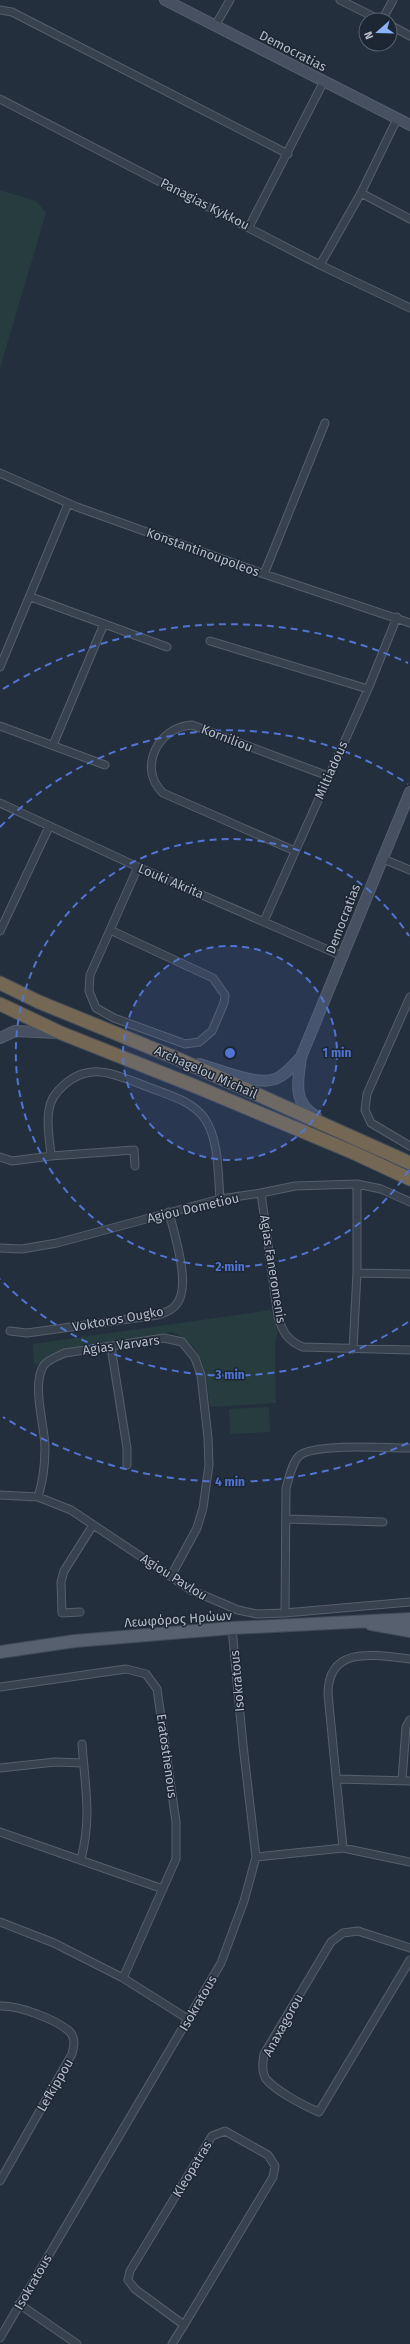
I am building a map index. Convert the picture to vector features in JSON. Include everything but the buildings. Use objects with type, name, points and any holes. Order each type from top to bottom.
[{"type":"highway","name":"Archagelou Michail","points":[[0,983],[39,1002],[176,1058],[338,1129],[410,1163]]},
{"type":"highway","name":"Archagelou Michail","points":[[0,1004],[61,1033],[171,1076],[331,1143],[410,1179]]},
{"type":"main road","name":"Λεωφόρος Ηρώων","points":[[0,1652],[75,1641],[232,1628],[410,1619]]},
{"type":"main road","name":"Λεωφόρος Ηρώων","points":[[360,1622],[410,1631]]},
{"type":"street","name":"Democratias","points":[[165,0],[410,125]]},
{"type":"street","points":[[216,26],[230,0]]},
{"type":"street","points":[[340,0],[365,12]]},
{"type":"street","points":[[386,12],[393,0]]},
{"type":"street","points":[[0,10],[12,12],[288,154]]},
{"type":"street","points":[[398,29],[410,36]]},
{"type":"street","points":[[249,227],[324,82]]},
{"type":"street","name":"Panagias Kykkou","points":[[0,99],[249,227],[320,266],[410,308]]},
{"type":"street","points":[[320,266],[361,193],[397,118]]},
{"type":"street","points":[[361,193],[410,219]]},
{"type":"street","points":[[264,574],[326,423]]},
{"type":"street","points":[[0,483],[2,474]]},
{"type":"street","name":"Konstantinoupoleos","points":[[2,474],[68,504],[264,574],[410,623]]},
{"type":"street","points":[[0,667],[31,597],[68,504]]},
{"type":"street","points":[[31,597],[167,647]]},
{"type":"street","name":"Miltiadous","points":[[264,921],[368,689],[397,618]]},
{"type":"street","points":[[53,745],[104,624]]},
{"type":"street","points":[[210,640],[368,689]]},
{"type":"street","name":"Korniliou","points":[[295,851],[164,793],[153,780],[151,769],[156,749],[161,740],[172,730],[192,725],[328,776]]},
{"type":"street","points":[[0,726],[105,764]]},
{"type":"street","name":"Democratias","points":[[338,1129],[307,1112],[301,1104],[297,1086],[301,1057],[381,858],[410,792]]},
{"type":"street","name":"Louki Akrita","points":[[0,803],[138,867],[342,956]]},
{"type":"street","points":[[0,931],[49,827]]},
{"type":"street","points":[[381,858],[410,870]]},
{"type":"street","points":[[110,930],[213,978],[225,995],[224,1003],[212,1031],[200,1042],[185,1044],[114,1018],[96,1008],[89,991],[90,975],[110,930],[138,867]]},
{"type":"street","points":[[410,997],[367,1094],[365,1110],[371,1123],[410,1146]]},
{"type":"street","points":[[0,1038],[15,1031],[61,1033]]},
{"type":"street","name":"Democratias","points":[[176,1058],[258,1081],[275,1080],[287,1073],[301,1057]]},
{"type":"street","points":[[51,1156],[48,1110],[56,1094],[71,1078],[79,1074],[98,1070],[108,1072],[176,1098],[195,1108],[204,1118],[211,1128],[220,1199]]},
{"type":"street","points":[[0,1157],[12,1161],[51,1156],[134,1150],[135,1166]]},
{"type":"street","points":[[353,1349],[357,1273],[357,1184]]},
{"type":"street","name":"Agiou Dometiou","points":[[0,1248],[22,1249],[57,1242],[220,1199],[296,1186],[357,1184],[380,1189],[410,1202]]},
{"type":"street","name":"Agias Faneromenis","points":[[262,1193],[282,1332],[292,1342],[304,1347],[410,1350]]},
{"type":"street","name":"Voktoros Ougko","points":[[10,1332],[27,1333],[158,1315],[176,1306],[183,1291],[181,1263],[169,1212]]},
{"type":"street","points":[[357,1273],[410,1274]]},
{"type":"street","name":"Agias Varvars","points":[[38,1497],[44,1479],[45,1447],[38,1383],[44,1366],[53,1358],[65,1353],[164,1338],[182,1342],[195,1358],[201,1375],[208,1438],[209,1465],[205,1495],[197,1528],[171,1576]]},
{"type":"street","points":[[111,1347],[127,1448],[127,1465]]},
{"type":"street","points":[[285,1613],[286,1488],[291,1470],[299,1456],[314,1448],[410,1448]]},
{"type":"street","name":"Agiou Pavlou","points":[[0,1496],[38,1497],[71,1510],[191,1590],[238,1610],[257,1614],[285,1613],[410,1602]]},
{"type":"street","points":[[286,1519],[383,1522]]},
{"type":"street","points":[[80,1612],[62,1613],[61,1582],[69,1561],[93,1525]]},
{"type":"street","name":"Isokratous","points":[[0,2338],[221,1963],[244,1901],[256,1857],[243,1745],[232,1628]]},
{"type":"street","points":[[343,1848],[328,1694],[328,1681],[331,1671],[336,1664],[356,1657],[410,1659]]},
{"type":"street","name":"Eratosthenous","points":[[0,1687],[126,1669],[146,1674],[157,1689],[176,1822],[176,1859],[123,1978]]},
{"type":"street","points":[[402,1780],[406,1728],[410,1720]]},
{"type":"street","points":[[81,1859],[87,1835],[88,1799],[82,1744]]},
{"type":"street","points":[[0,1768],[55,1762],[83,1763]]},
{"type":"street","points":[[337,1779],[410,1781]]},
{"type":"street","points":[[0,1832],[163,1888]]},
{"type":"street","points":[[256,1857],[343,1848],[410,1862]]},
{"type":"street","points":[[0,1922],[54,1943],[123,1978],[188,2019]]},
{"type":"street","name":"Anaxagorou","points":[[410,1948],[358,1931],[343,1933],[331,1942],[264,2054],[262,2069],[266,2078],[300,2105],[319,2112],[410,1960]]},
{"type":"street","name":"Lefkippou","points":[[0,2006],[7,2006],[40,2015],[70,2032],[75,2043],[72,2054],[0,2181]]},
{"type":"street","name":"Kleopatras","points":[[172,2344],[184,2325],[273,2177],[275,2166],[268,2155],[225,2131],[212,2136],[130,2271],[128,2280],[135,2289],[184,2325]]},
{"type":"street","points":[[19,2304],[77,2344]]},
{"type":"green space","points":[[0,190],[36,201],[46,213],[0,368]]},
{"type":"green space","points":[[271,1310],[278,1333],[275,1341],[276,1403],[210,1407],[205,1373],[198,1354],[192,1346],[173,1332],[63,1349],[49,1355],[40,1365],[34,1364],[33,1344]]},
{"type":"green space","points":[[269,1407],[270,1432],[230,1434],[229,1409]]}]
